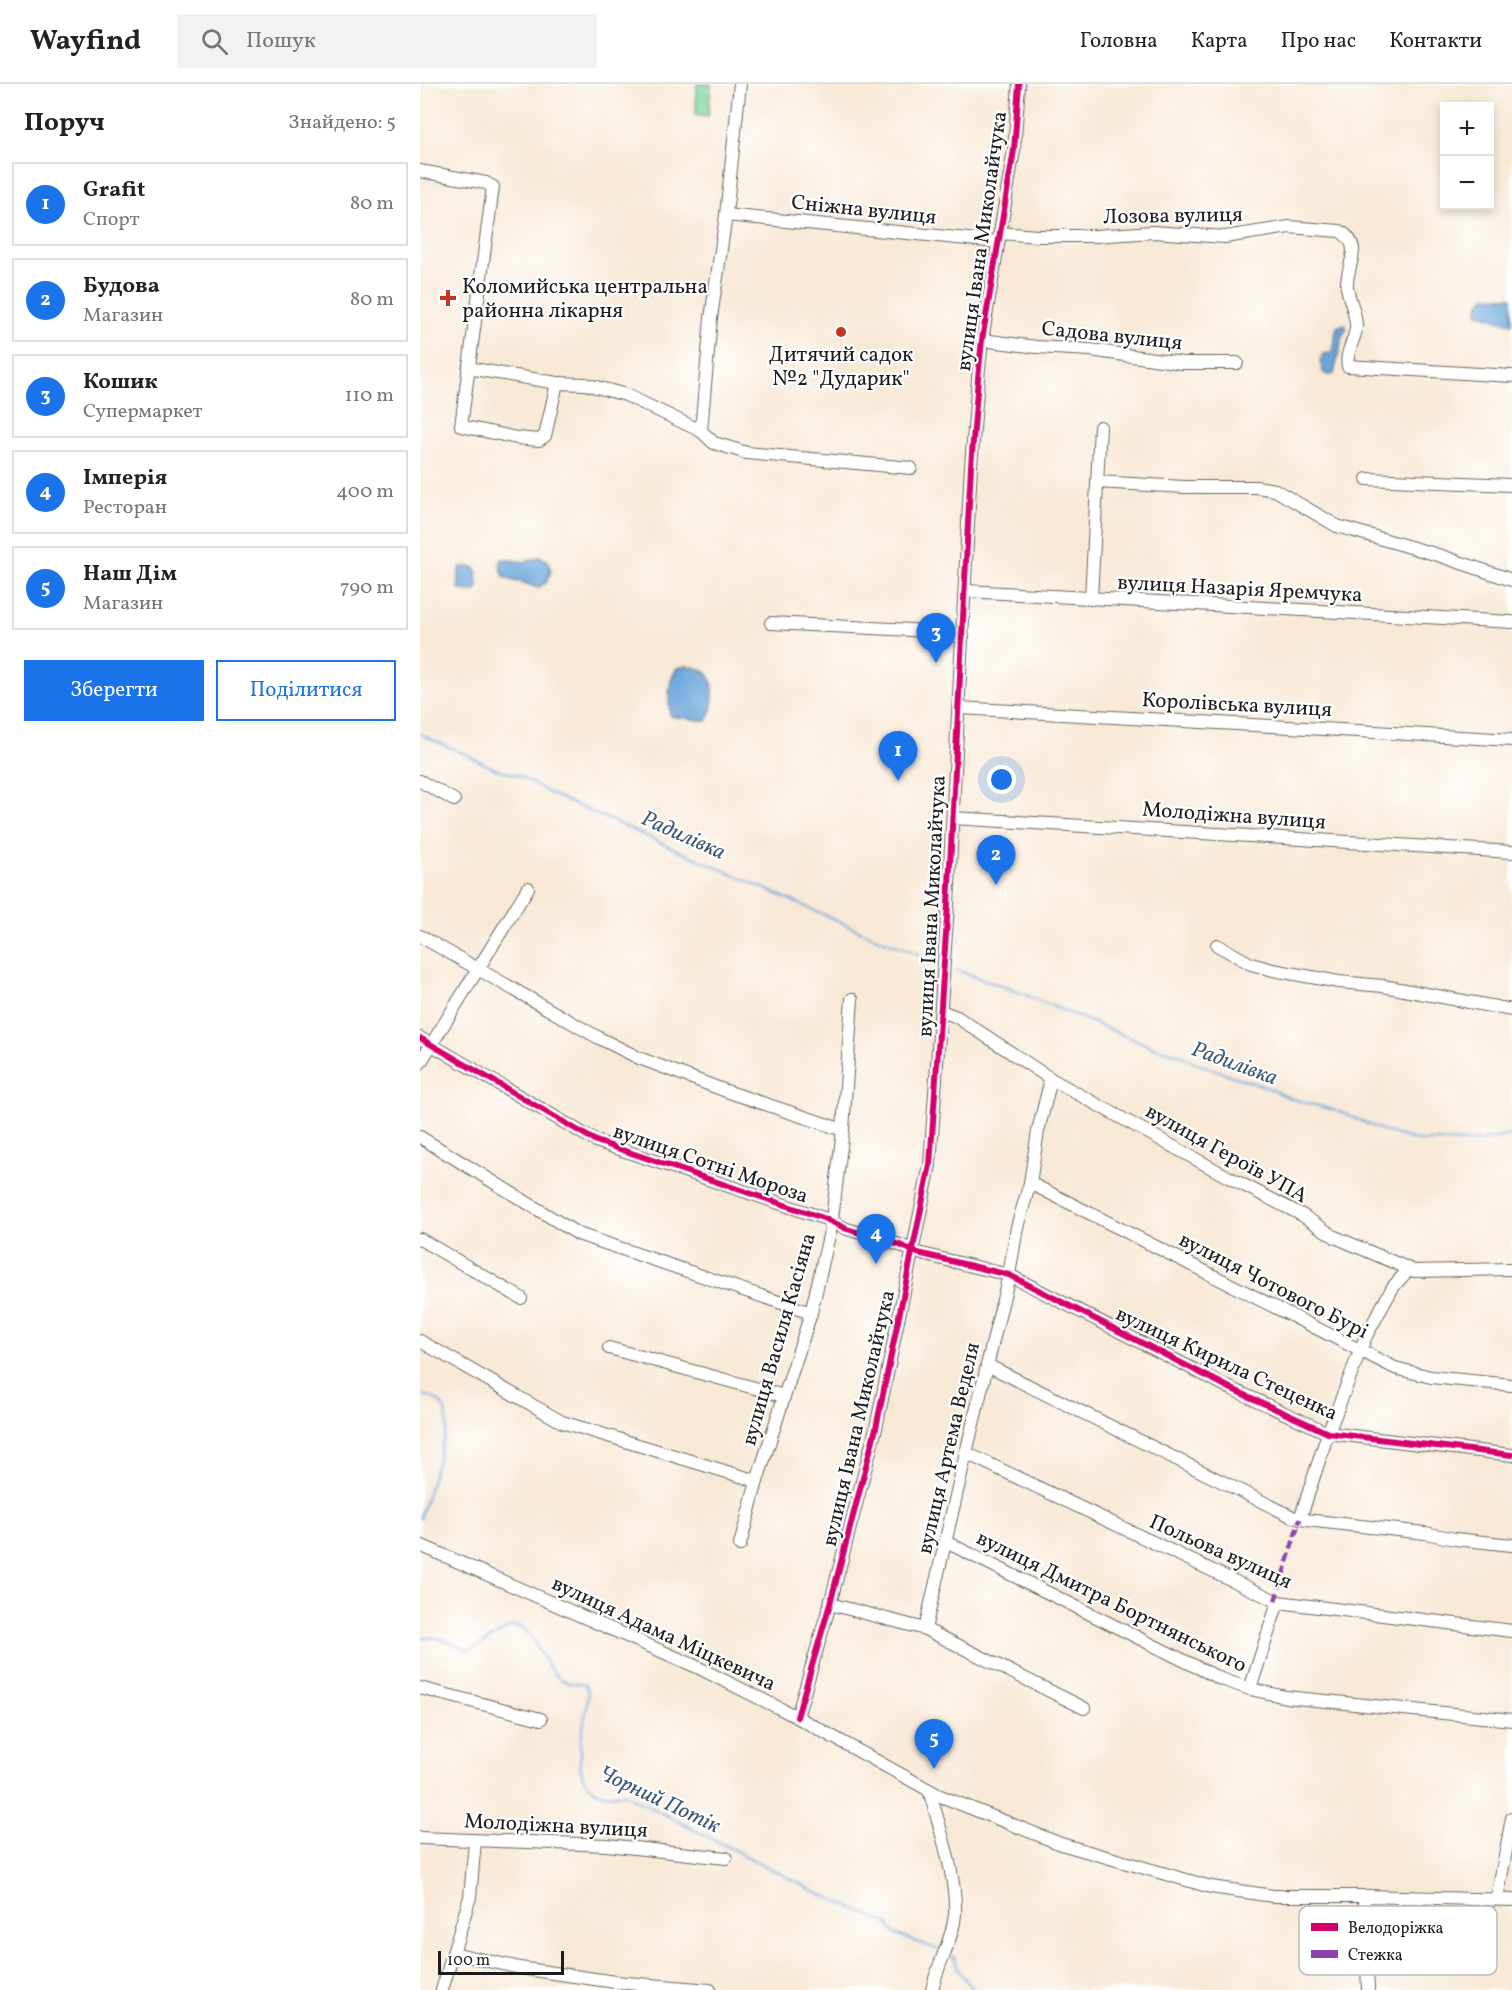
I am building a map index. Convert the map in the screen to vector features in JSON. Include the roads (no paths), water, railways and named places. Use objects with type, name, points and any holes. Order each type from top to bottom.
[{"type":"street","points":[[701,431],[711,318],[726,215],[740,84]]},
{"type":"street","name":"вулиця Івана Миколайчука","points":[[797,1717],[830,1604],[876,1428],[930,1165],[966,591],[970,466],[982,340],[1014,150],[1019,84]]},
{"type":"street","points":[[420,171],[486,183],[493,187],[461,426],[539,440],[545,436],[557,383]]},
{"type":"street","name":"Сніжна вулиця","points":[[726,215],[999,238]]},
{"type":"street","name":"Лозова вулиця","points":[[999,238],[1153,232],[1225,237],[1277,228],[1300,227],[1346,234],[1353,249],[1347,287],[1356,328],[1347,360],[1348,366],[1512,376]]},
{"type":"street","name":"Садова вулиця","points":[[982,340],[1090,350],[1182,363],[1237,363]]},
{"type":"street","points":[[468,368],[557,383],[585,384],[626,395],[701,431],[714,443],[747,453],[911,468]]},
{"type":"street","points":[[1091,599],[1100,428]]},
{"type":"street","points":[[1367,479],[1512,485]]},
{"type":"street","points":[[1097,482],[1184,487],[1257,487],[1275,490],[1337,526],[1417,548],[1512,579]]},
{"type":"street","name":"вулиця Назарія Яремчука","points":[[966,591],[1512,622]]},
{"type":"street","points":[[771,623],[912,630],[963,636]]},
{"type":"street","name":"Королівська вулиця","points":[[959,708],[1512,740]]},
{"type":"street","points":[[420,781],[454,800]]},
{"type":"street","name":"Молодіжна вулиця","points":[[953,818],[1512,852]]},
{"type":"street","points":[[420,1063],[528,888]]},
{"type":"street","points":[[420,936],[599,1038],[639,1058],[726,1091],[843,1130]]},
{"type":"street","points":[[1217,945],[1251,964],[1273,970],[1339,982],[1383,986],[1512,1010]]},
{"type":"street","name":"вулиця Василя Касіяна","points":[[740,1545],[757,1480],[811,1313],[832,1221],[843,1130],[852,999]]},
{"type":"street","name":"вулиця Героїв УПА","points":[[941,1011],[957,1017],[1051,1078],[1228,1177],[1302,1215],[1335,1237],[1408,1270],[1420,1272],[1512,1269]]},
{"type":"street","name":"вулиця Сотні Мороза","points":[[420,1038],[596,1141],[913,1251],[1009,1275]]},
{"type":"street","name":"вулиця Артема Веделя","points":[[925,1629],[1009,1275],[1017,1227],[1029,1183],[1038,1131],[1051,1078]]},
{"type":"street","points":[[420,1137],[578,1234],[811,1313]]},
{"type":"street","name":"вулиця Чотового Бурі","points":[[1029,1183],[1395,1368],[1431,1377],[1512,1385]]},
{"type":"street","points":[[420,1239],[521,1298]]},
{"type":"street","points":[[1300,1519],[1328,1433],[1362,1352],[1366,1336],[1396,1282],[1408,1270]]},
{"type":"street","name":"вулиця Кирила Стеценка","points":[[1009,1275],[1232,1389],[1328,1433],[1512,1455]]},
{"type":"street","points":[[420,1341],[562,1422],[757,1480]]},
{"type":"street","points":[[609,1348],[784,1396]]},
{"type":"street","points":[[987,1365],[1260,1502],[1300,1519],[1512,1545]]},
{"type":"street","name":"Польова вулиця","points":[[966,1453],[1278,1602],[1512,1631]]},
{"type":"street","name":"вулиця Дмитра Бортнянського","points":[[946,1542],[1221,1679],[1250,1689],[1286,1697],[1512,1720]]},
{"type":"street","name":"вулиця Адама Міцкевича","points":[[420,1545],[695,1666],[797,1717],[928,1790],[1061,1844],[1211,1887],[1281,1896],[1512,1900]]},
{"type":"street","points":[[1250,1689],[1278,1602]]},
{"type":"street","points":[[830,1604],[925,1629],[1084,1708]]},
{"type":"street","points":[[420,1688],[541,1719]]},
{"type":"street","points":[[928,1790],[954,1895],[955,1915],[932,1990]]},
{"type":"street","points":[[1497,1899],[1512,1818]]},
{"type":"street","name":"Молодіжна вулиця","points":[[420,1838],[607,1845],[726,1858]]},
{"type":"street","points":[[441,1990],[470,1897],[475,1841]]},
{"type":"street","points":[[1364,1896],[1364,1906]]},
{"type":"street","points":[[453,1953],[615,1986],[710,1990]]},
{"type":"street","points":[[1367,1975],[1368,1990]]},
{"type":"water","points":[[1487,296],[1512,297],[1512,324],[1479,314],[1480,304]]},
{"type":"water","points":[[1344,324],[1347,329],[1343,334],[1334,374],[1328,375],[1323,372],[1320,361],[1323,354],[1332,351],[1337,327]]},
{"type":"water","points":[[539,557],[547,560],[551,571],[546,583],[537,588],[504,577],[500,565],[502,559],[525,562]]},
{"type":"water","points":[[461,567],[474,567],[477,570],[478,587],[475,591],[459,588]]},
{"type":"water","points":[[686,666],[702,670],[711,681],[713,695],[707,721],[670,716],[669,691],[672,679],[677,668]]},
{"type":"waterway","name":"Радилівка","points":[[420,734],[493,768],[520,776],[551,794],[874,937],[914,952],[935,964]]},
{"type":"waterway","name":"Радилівка","points":[[956,970],[1013,990],[1155,1048],[1179,1054],[1198,1064],[1268,1088],[1292,1099],[1341,1112],[1384,1131],[1418,1141],[1474,1142],[1512,1135]]},
{"type":"waterway","name":"Чорний Потік","points":[[420,1395],[434,1398],[439,1402],[447,1418],[446,1432],[420,1519]]},
{"type":"waterway","name":"Чорний Потік","points":[[420,1637],[439,1638],[468,1650],[511,1626],[522,1627],[557,1676],[566,1682],[584,1684],[588,1691],[580,1763],[583,1776],[589,1786],[604,1794],[625,1794],[814,1891],[887,1923],[895,1934],[940,1950]]},
{"type":"waterway","name":"Чорний Потік","points":[[948,1954],[954,1957],[959,1971],[974,1990]]},
{"type":"place","name":"Коломийська центральна районна лікарня","points":[[448,298]]},
{"type":"place","name":"Дитячий садок №2 \"Дударик\"","points":[[841,332]]},
{"type":"place","name":"Кошик","points":[[936,663]]},
{"type":"place","name":"Grafit","points":[[898,781]]},
{"type":"place","name":"Будова","points":[[996,885]]},
{"type":"place","name":"Імперія","points":[[876,1264]]},
{"type":"place","name":"Наш Дім","points":[[934,1769]]}]
